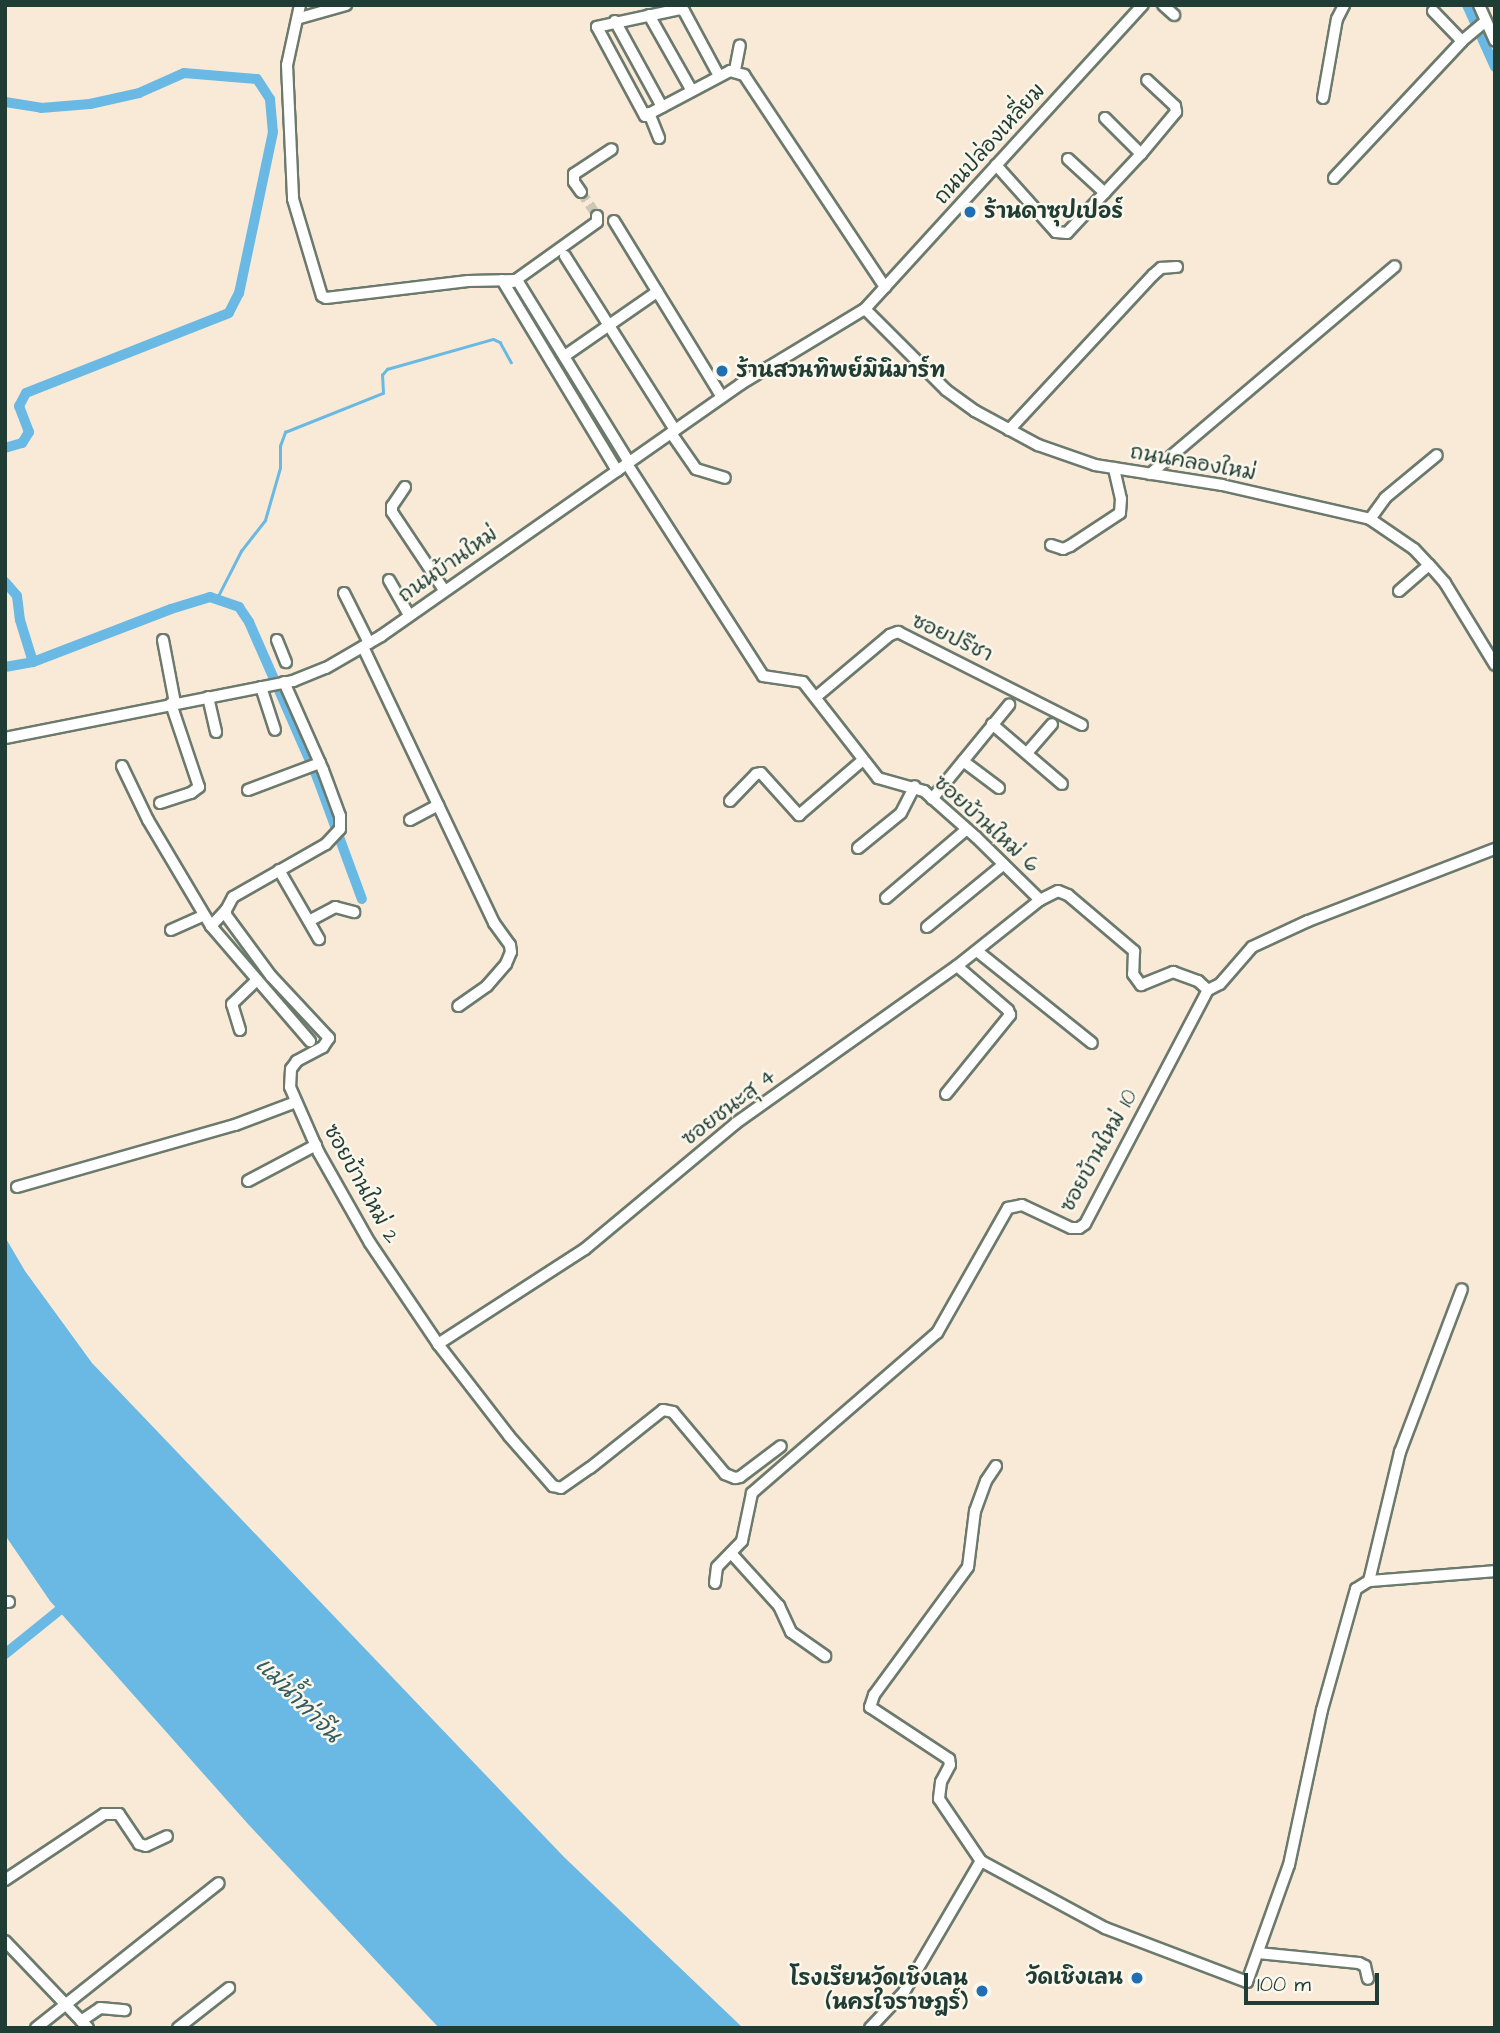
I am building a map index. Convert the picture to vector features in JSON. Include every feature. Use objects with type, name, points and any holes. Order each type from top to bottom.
[{"type":"street","points":[[300,5],[300,18],[287,65],[293,199],[324,298],[504,284],[517,280],[597,222],[597,216]]},
{"type":"street","points":[[300,18],[346,5]]},
{"type":"street","name":"ถนนปล่องเหลี่ยม","points":[[865,309],[1143,5]]},
{"type":"street","points":[[1163,5],[1174,15]]},
{"type":"street","points":[[1323,99],[1337,19],[1344,5]]},
{"type":"street","points":[[1479,5],[1480,26],[1495,41]]},
{"type":"street","points":[[719,76],[684,11],[677,9],[597,27],[642,115],[719,76],[735,70],[744,75],[885,287]]},
{"type":"street","points":[[1433,11],[1462,41]]},
{"type":"street","points":[[649,15],[692,91]]},
{"type":"street","points":[[615,21],[662,107]]},
{"type":"street","points":[[1334,178],[1462,41],[1480,26]]},
{"type":"street","points":[[735,70],[740,45]]},
{"type":"street","points":[[996,165],[1061,234],[1067,233],[1141,154],[1176,112],[1175,106],[1147,80]]},
{"type":"street","points":[[649,113],[659,138]]},
{"type":"street","points":[[1105,118],[1141,154]]},
{"type":"street","points":[[581,192],[574,182],[575,174],[612,149]]},
{"type":"street","points":[[1068,159],[1105,193]]},
{"type":"street","points":[[614,221],[722,397]]},
{"type":"street","points":[[565,256],[609,323],[696,469],[725,478]]},
{"type":"street","points":[[1150,474],[1395,266]]},
{"type":"street","points":[[1009,430],[1153,275],[1161,268],[1177,267]]},
{"type":"street","name":"ซอยบ้านใหม่ 6","points":[[517,280],[566,355],[628,463],[760,672],[771,679],[799,679],[883,782],[915,786],[967,829],[1040,900],[1060,891],[1118,937],[1136,955],[1133,974],[1141,985],[1173,972],[1198,981],[1208,990]]},
{"type":"street","points":[[504,284],[617,471]]},
{"type":"street","points":[[566,355],[657,292]]},
{"type":"street","name":"ถนนคลองใหม่","points":[[865,309],[946,390],[1009,430],[1069,458],[1317,505],[1370,519],[1414,549],[1445,583],[1495,665]]},
{"type":"street","name":"ถนนบ้านใหม่","points":[[5,738],[288,682],[326,668],[366,645],[722,397],[865,309]]},
{"type":"street","points":[[1370,519],[1385,498],[1437,455]]},
{"type":"street","points":[[1051,545],[1063,549],[1070,546],[1120,513],[1121,499],[1114,468]]},
{"type":"street","points":[[405,487],[392,506],[392,512],[444,590]]},
{"type":"street","points":[[1399,591],[1429,565]]},
{"type":"street","points":[[389,580],[409,615]]},
{"type":"street","points":[[344,593],[438,805],[511,952],[506,964],[487,986],[458,1006]]},
{"type":"street","name":"ซอยปรีชา","points":[[816,697],[890,635],[898,632],[1082,725]]},
{"type":"street","points":[[160,803],[191,793],[199,787],[173,704],[163,640]]},
{"type":"street","points":[[211,926],[233,897],[327,845],[340,829],[340,817],[288,682],[287,665],[277,640]]},
{"type":"street","points":[[261,687],[275,730]]},
{"type":"street","points":[[208,697],[216,732]]},
{"type":"street","points":[[932,799],[1009,705]]},
{"type":"street","points":[[992,724],[1062,784]]},
{"type":"street","points":[[1027,753],[1052,724]]},
{"type":"street","points":[[730,801],[756,774],[761,773],[799,815],[863,760]]},
{"type":"street","points":[[963,761],[999,788]]},
{"type":"street","points":[[248,790],[320,763]]},
{"type":"street","points":[[122,766],[148,820],[203,916],[310,1041]]},
{"type":"street","points":[[858,848],[901,813],[915,786]]},
{"type":"street","points":[[410,820],[438,805]]},
{"type":"street","points":[[886,898],[967,829]]},
{"type":"street","name":"ซอยบ้านใหม่ 10","points":[[715,1583],[717,1567],[731,1553],[744,1533],[752,1493],[803,1446],[937,1333],[1009,1208],[1022,1205],[1071,1228],[1079,1228],[1085,1224],[1208,990],[1220,984],[1259,941],[1495,849]]},
{"type":"street","points":[[927,927],[1004,864]]},
{"type":"street","points":[[279,870],[319,939]]},
{"type":"street","name":"ซอยชนะสุ 4","points":[[438,1344],[586,1249],[736,1122],[957,966],[1040,900]]},
{"type":"street","points":[[309,921],[335,907],[354,912]]},
{"type":"street","name":"ซอยบ้านใหม่ 2","points":[[226,909],[229,922],[271,975],[329,1038],[323,1047],[297,1061],[290,1074],[296,1102],[316,1145],[370,1243],[438,1344],[509,1436],[556,1488],[590,1468],[663,1410],[673,1412],[725,1474],[734,1478],[740,1477],[781,1446]]},
{"type":"street","points":[[171,930],[203,916]]},
{"type":"street","points":[[977,951],[1092,1043]]},
{"type":"street","points":[[946,1094],[1010,1015],[1009,1010],[957,966]]},
{"type":"street","points":[[240,1030],[232,1003],[256,981]]},
{"type":"street","points":[[17,1187],[235,1125],[296,1102]]},
{"type":"street","points":[[248,1181],[316,1145]]},
{"type":"street","points":[[1369,1581],[1400,1452],[1462,1289]]},
{"type":"street","points":[[996,1466],[986,1481],[975,1511],[968,1567],[869,1704],[875,1712],[949,1759],[950,1765],[942,1782],[939,1799],[981,1861],[1105,1928],[1247,1982],[1289,1865],[1322,1710],[1353,1595],[1360,1586],[1369,1581],[1495,1571]]},
{"type":"street","points":[[731,1553],[779,1606],[791,1632],[825,1656]]},
{"type":"street","points":[[5,1881],[104,1814],[119,1814],[139,1844],[146,1846],[167,1836]]},
{"type":"street","points":[[870,2028],[904,1992],[981,1861]]},
{"type":"street","points":[[36,2028],[219,1883]]},
{"type":"street","points":[[5,1941],[85,2024],[100,2008],[125,2010]]},
{"type":"street","points":[[1258,1953],[1359,1963],[1365,1966],[1368,1979]]},
{"type":"street","points":[[178,2028],[229,1988]]},
{"type":"water","name":"แม่น้ำท่าจีน","points":[[5,1237],[25,1271],[92,1363],[564,1857],[743,2028],[439,2028],[248,1824],[50,1601],[5,1535]]},
{"type":"waterway","points":[[1467,5],[1495,67]]},
{"type":"waterway","points":[[5,102],[41,108],[90,104],[139,93],[184,73],[257,79],[270,99],[273,132],[239,293],[229,313],[26,393],[19,406],[29,432],[22,443],[5,448]]},
{"type":"waterway","points":[[217,598],[241,551],[265,520],[280,468],[280,446],[285,432],[383,393],[382,375],[387,369],[493,339],[500,342],[511,362]]},
{"type":"waterway","points":[[5,582],[17,596],[20,620],[33,662]]},
{"type":"waterway","points":[[5,667],[33,662],[171,609],[210,597],[239,607],[249,622],[317,777],[362,899]]},
{"type":"waterway","points":[[5,1654],[67,1604]]},
{"type":"tunnel","points":[[581,192],[597,216]]},
{"type":"place","name":"ร้านดาซุปเปอร์","points":[[970,212]]},
{"type":"place","name":"ร้านสวนทิพย์มินิมาร์ท","points":[[722,371]]},
{"type":"place","name":"วัดเชิงเลน","points":[[1137,1978]]},
{"type":"place","name":"โรงเรียนวัดเชิงเลน (นครใจราษฎร์)","points":[[982,1991]]}]
